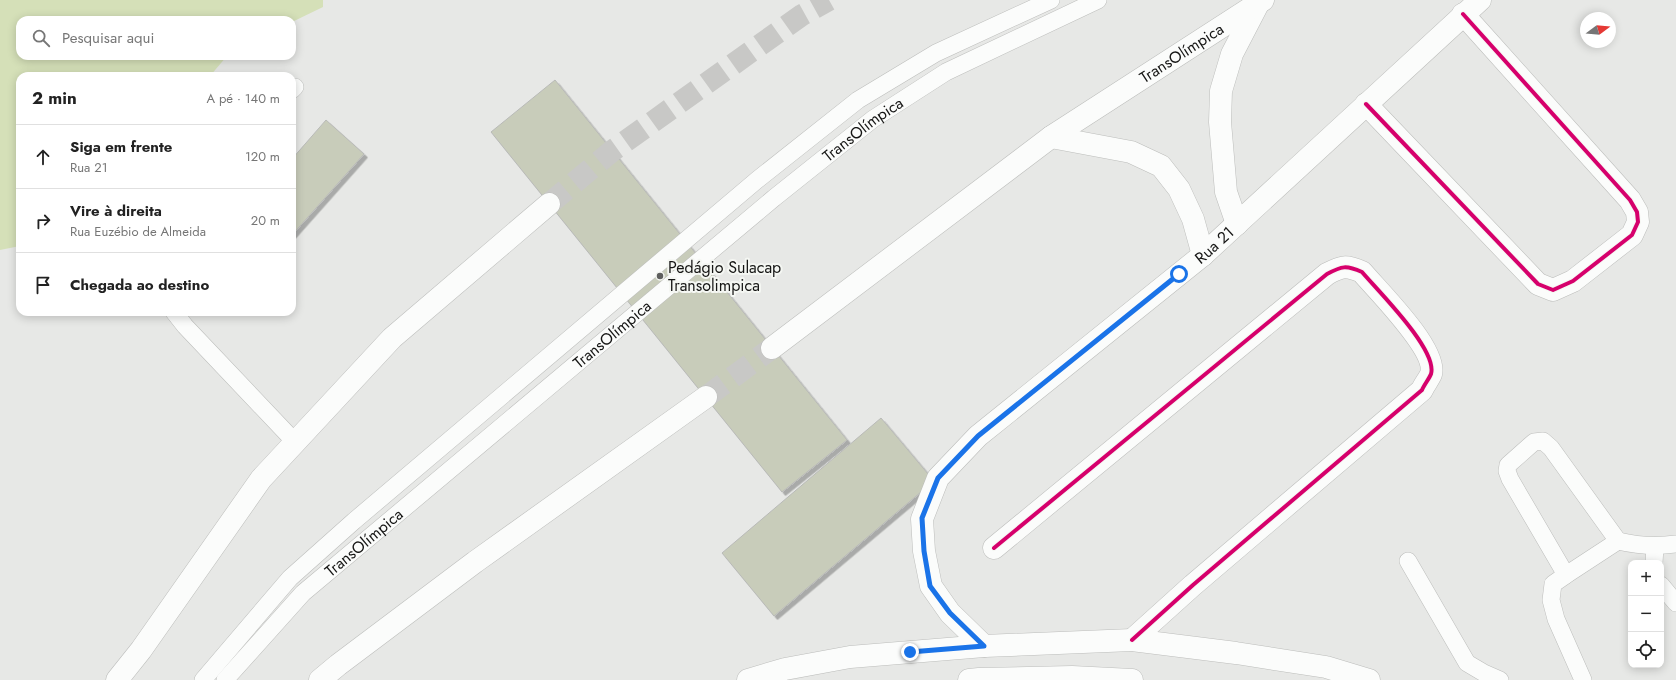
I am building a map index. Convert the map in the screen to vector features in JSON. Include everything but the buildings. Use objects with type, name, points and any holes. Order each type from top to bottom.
[{"type":"main road","name":"Rua 21","points":[[984,646],[950,613],[930,586],[924,551],[922,518],[938,478],[978,436],[1203,255],[1463,14],[1480,0]]},
{"type":"main road","points":[[1237,224],[1226,192],[1220,122],[1221,91],[1232,54],[1261,1]]},
{"type":"main road","name":"TransOlímpica","points":[[772,348],[1051,138],[1261,1]]},
{"type":"main road","points":[[1366,104],[1538,284],[1553,290],[1574,281],[1632,236],[1638,222],[1637,212],[1630,200],[1463,14]]},
{"type":"main road","points":[[1051,138],[1131,152],[1161,166],[1179,189],[1193,219],[1203,255]]},
{"type":"main road","points":[[117,680],[141,650],[261,479],[392,338],[549,204]]},
{"type":"main road","points":[[994,548],[1327,274],[1340,268],[1350,266],[1362,272],[1421,341],[1429,355],[1431,374],[1422,390],[1199,580],[1132,640]]},
{"type":"main road","points":[[320,680],[475,562],[706,397]]},
{"type":"main road","points":[[748,680],[785,669],[850,657],[984,646],[1132,640],[1236,653],[1326,667],[1370,680]]},
{"type":"main road","points":[[969,680],[1072,678],[1132,680]]},
{"type":"lane","name":"TransOlímpica","points":[[204,680],[290,578],[354,521],[758,180],[858,100],[936,53],[1050,0]]},
{"type":"lane","name":"TransOlímpica","points":[[225,680],[303,593],[774,198],[872,120],[946,72],[1098,0]]},
{"type":"lane","points":[[177,316],[296,442]]},
{"type":"lane","points":[[1566,575],[1510,479],[1507,471],[1508,465],[1534,442],[1543,441],[1551,448],[1618,541],[1637,546],[1655,555],[1676,544]]},
{"type":"lane","points":[[1583,680],[1556,620],[1551,600],[1553,584],[1618,541]]},
{"type":"lane","points":[[1408,561],[1467,662],[1484,673],[1500,680]]},
{"type":"lane","points":[[1664,589],[1676,603]]},
{"type":"green space","points":[[0,0],[323,0],[323,7],[296,20],[296,16],[16,16],[16,60],[224,60],[213,72],[16,72],[16,247],[0,250]]},
{"type":"tunnel","points":[[549,204],[612,151],[802,15],[829,0]]},
{"type":"tunnel","points":[[706,397],[772,348]]},
{"type":"cycle path","points":[[1366,104],[1538,284],[1553,290],[1573,281],[1632,235],[1638,222],[1637,212],[1630,200],[1463,14]]},
{"type":"cycle path","points":[[994,548],[1327,274],[1344,267],[1362,272],[1405,321],[1425,351],[1431,364],[1431,374],[1422,390],[1193,585],[1132,640]]},
{"type":"place","name":"Pedágio Sulacap Transolimpica","points":[[660,276]]},
{"type":"route","points":[[910,652],[984,646],[950,613],[930,586],[924,551],[922,518],[938,478],[978,436],[1179,274]]}]
